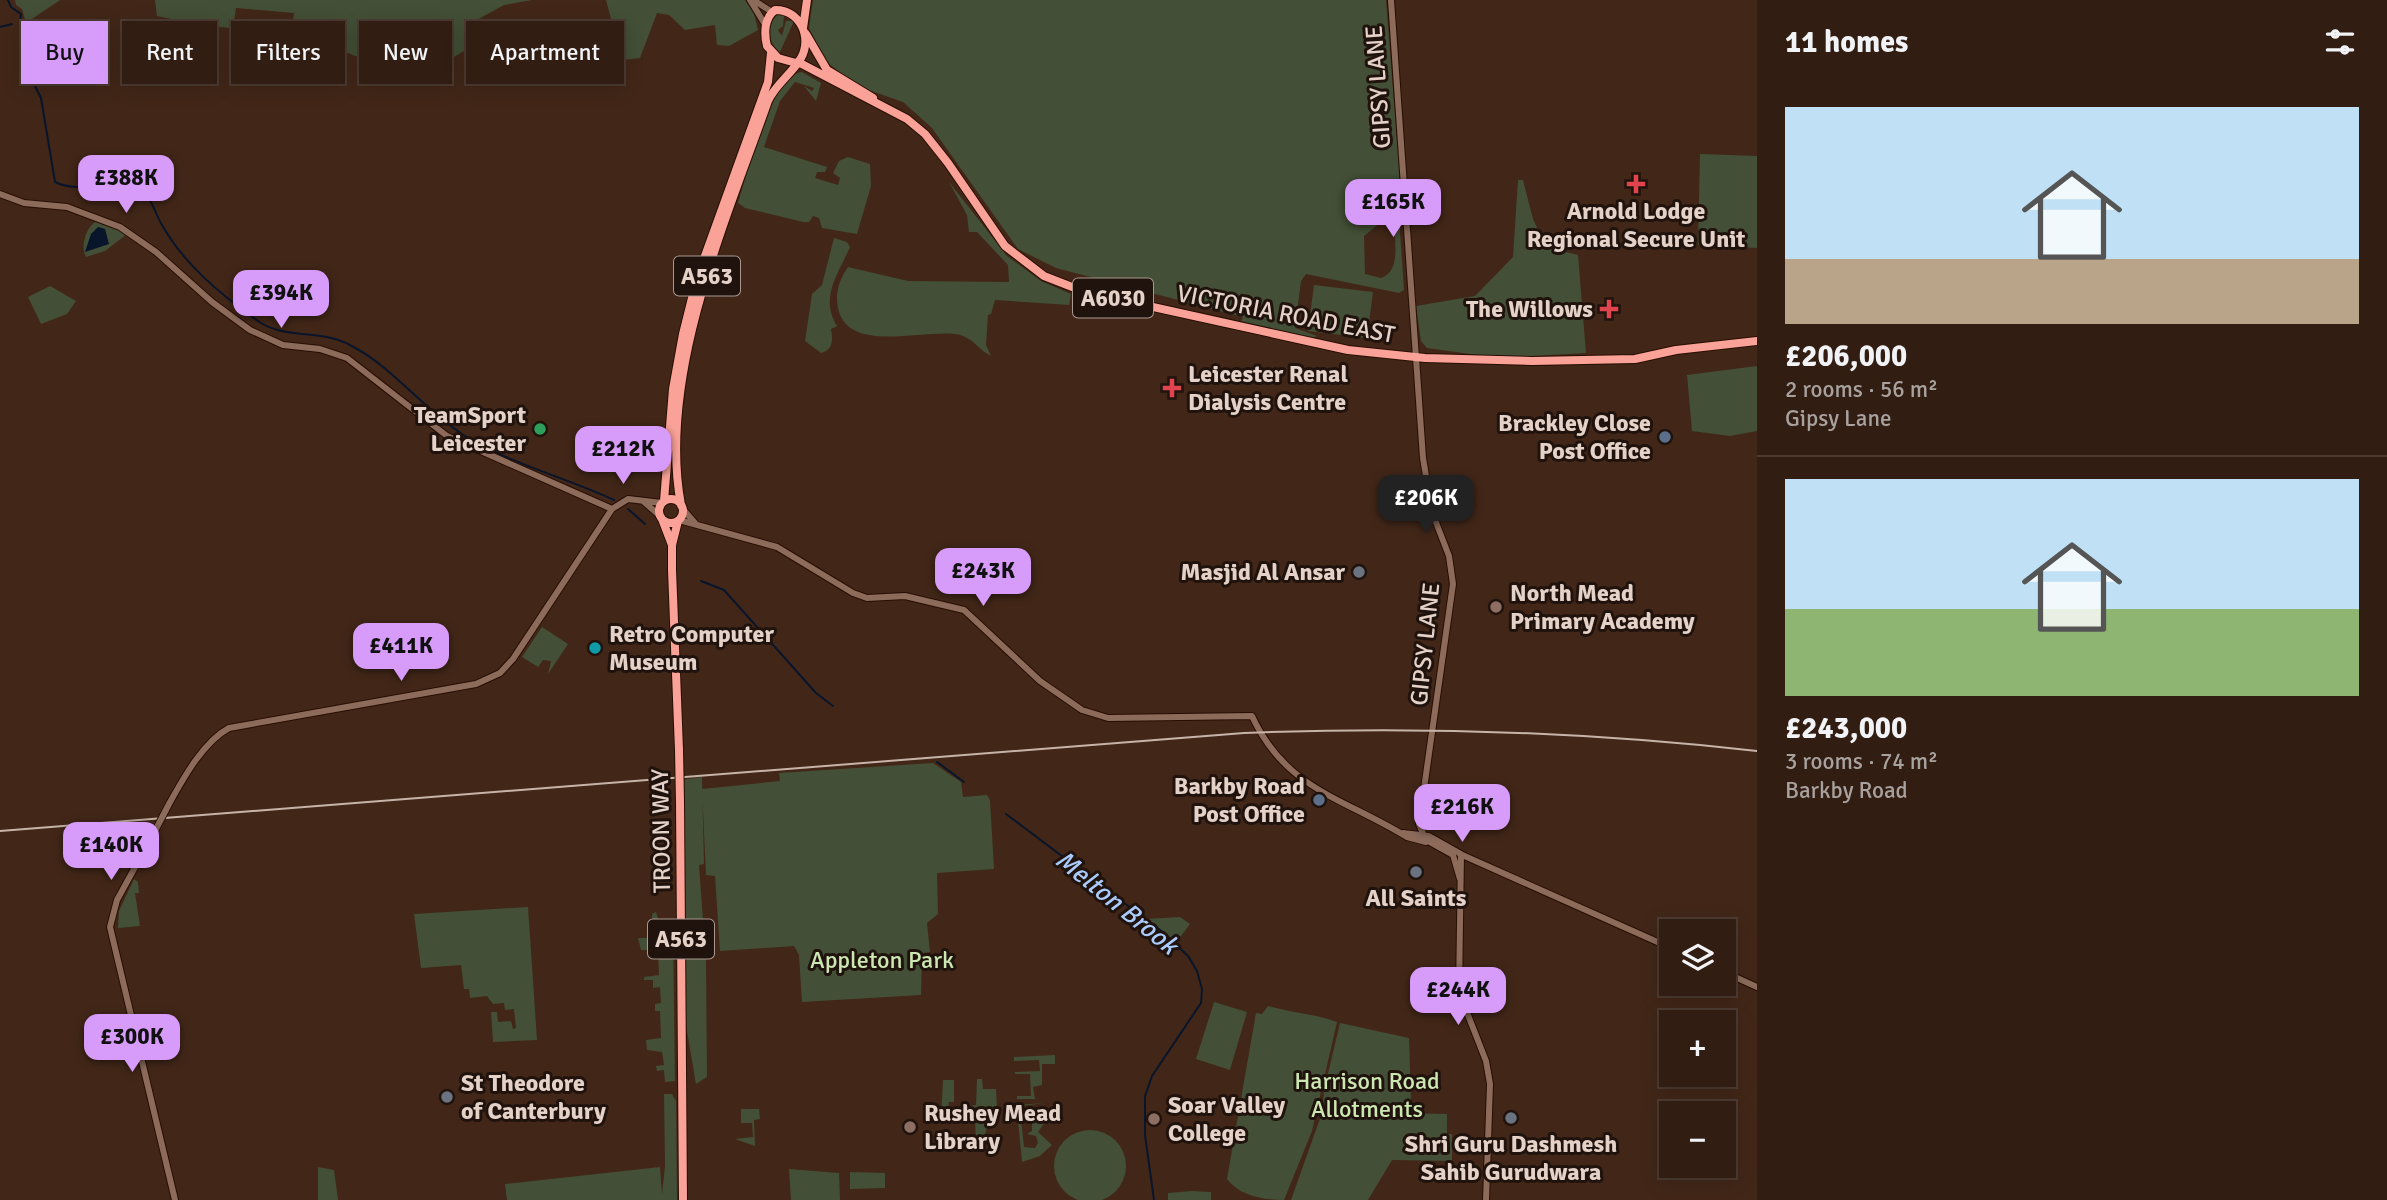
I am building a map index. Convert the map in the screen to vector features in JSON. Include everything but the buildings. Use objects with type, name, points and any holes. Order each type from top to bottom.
[{"type":"highway","points":[[766,26],[782,0]]},
{"type":"highway","name":"A563","points":[[682,506],[676,478],[679,415],[692,334],[709,267],[768,101],[775,86],[797,63],[803,52],[807,0]]},
{"type":"highway","points":[[774,11],[794,15],[803,29]]},
{"type":"highway","name":"A563","points":[[663,502],[673,389],[683,334],[697,278],[768,82],[771,52],[766,41],[766,26]]},
{"type":"highway","name":"VICTORIA ROAD EAST","points":[[803,29],[827,70],[887,108]]},
{"type":"highway","points":[[771,52],[797,63]]},
{"type":"highway","name":"VICTORIA ROAD EAST","points":[[797,63],[907,119],[925,134],[992,231],[1021,260],[1044,276],[1085,292],[1348,350],[1414,357],[1532,361],[1635,359],[1676,350],[1756,341]]},
{"type":"highway","points":[[675,500],[682,506],[679,520],[672,523],[661,518],[663,502],[675,500]]},
{"type":"highway","name":"TROON WAY","points":[[661,518],[672,545]]},
{"type":"highway","name":"TROON WAY","points":[[679,520],[672,545],[680,802],[683,1200]]},
{"type":"street","points":[[752,0],[774,11]]},
{"type":"street","points":[[752,0],[766,26]]},
{"type":"street","name":"GIPSY LANE","points":[[1391,0],[1414,357],[1429,496],[1449,556],[1453,584],[1419,824],[1421,834]]},
{"type":"street","points":[[0,194],[24,203],[68,207],[120,227],[156,252],[209,300],[250,330],[283,345],[320,349],[348,358],[447,436],[612,509]]},
{"type":"street","points":[[175,1200],[110,927],[117,900],[169,804],[194,765],[219,734],[229,727],[476,684],[500,673],[513,659],[612,509],[628,499],[663,502]]},
{"type":"street","points":[[643,501],[661,518]]},
{"type":"street","points":[[682,506],[697,525]]},
{"type":"street","points":[[679,520],[777,547],[853,593],[867,598],[905,596],[964,610],[1040,681],[1082,710],[1108,718],[1252,716],[1268,749],[1290,771],[1405,833],[1475,860],[1659,943]]},
{"type":"street","points":[[1405,833],[1419,824]]},
{"type":"street","points":[[1405,833],[1421,834],[1452,846],[1461,854],[1459,992],[1486,1061],[1490,1084],[1486,1200]]},
{"type":"street","points":[[1421,834],[1429,842]]},
{"type":"street","points":[[1451,852],[1460,879]]},
{"type":"street","points":[[1461,868],[1464,863],[1475,860]]},
{"type":"street","points":[[1736,977],[1757,987]]},
{"type":"green space","points":[[15,0],[60,0],[29,21],[25,21],[22,9],[16,5]]},
{"type":"green space","points":[[155,0],[532,0],[504,5],[475,21],[466,21],[466,50],[454,57],[452,21],[359,21],[359,57],[345,51],[345,21],[300,21],[293,20],[294,13],[236,8],[231,28],[217,27],[217,21],[180,21],[157,16]]},
{"type":"green space","points":[[606,0],[745,0],[754,14],[758,30],[729,46],[717,45],[715,25],[685,30],[669,15],[657,13],[640,58],[624,60],[624,21],[610,21]]},
{"type":"green space","points":[[813,0],[1386,0],[1402,205],[1364,236],[1365,274],[1381,278],[1392,269],[1395,254],[1394,221],[1399,217],[1404,290],[1399,293],[1306,274],[1301,281],[1295,328],[1317,336],[1312,338],[1248,325],[1241,321],[1243,317],[1056,268],[1018,249],[932,128],[903,102],[860,87],[825,61],[809,28]]},
{"type":"green space","points":[[778,14],[784,15],[783,26],[778,30],[782,36],[786,21],[794,21],[779,54],[770,34],[771,23]]},
{"type":"green space","points":[[802,72],[821,83],[816,101],[804,86],[812,91],[814,88],[795,82],[780,101],[764,147],[827,167],[825,172],[817,172],[815,178],[838,185],[840,178],[833,173],[839,161],[848,157],[870,164],[871,186],[857,234],[822,228],[819,218],[813,216],[809,222],[803,222],[745,208],[738,203],[761,128],[770,108],[779,90],[790,78]]},
{"type":"green space","points":[[1700,154],[1757,156],[1757,248],[1698,245]]},
{"type":"green space","points":[[1518,180],[1523,180],[1533,219],[1546,247],[1578,255],[1586,353],[1499,358],[1427,348],[1421,341],[1416,306],[1475,296],[1513,257]]},
{"type":"green space","points":[[949,182],[1007,256],[1041,281],[1071,294],[1069,305],[995,300],[991,314],[988,315],[986,345],[991,356],[960,335],[872,336],[856,331],[845,323],[838,308],[838,287],[848,267],[908,281],[1009,282],[1008,265],[977,232],[969,232],[967,215]]},
{"type":"green space","points":[[96,221],[127,234],[105,251],[86,257],[85,238]]},
{"type":"green space","points":[[834,238],[847,242],[850,247],[830,295],[832,315],[837,326],[831,329],[830,347],[821,353],[805,341],[812,294],[822,285]]},
{"type":"green space","points":[[1314,285],[1373,292],[1367,338],[1308,331]]},
{"type":"green space","points":[[50,286],[76,301],[67,314],[41,324],[28,297]]},
{"type":"green space","points":[[1757,366],[1757,431],[1730,436],[1692,431],[1687,375]]},
{"type":"green space","points":[[542,627],[568,644],[548,674],[551,661],[543,660],[538,667],[522,657]]},
{"type":"green space","name":"Appleton Park","points":[[933,763],[961,782],[963,797],[987,795],[990,800],[994,869],[937,873],[938,914],[927,923],[930,952],[922,953],[921,995],[802,1002],[799,955],[794,946],[720,951],[715,876],[706,875],[702,789],[780,781],[779,773]]},
{"type":"green space","points":[[702,777],[704,864],[699,865],[706,961],[707,1077],[696,1084],[684,1014],[681,780]]},
{"type":"green space","points":[[134,879],[138,882],[139,893],[135,893],[140,926],[118,928],[119,911]]},
{"type":"green space","points":[[528,907],[537,1040],[493,1042],[491,1012],[497,1012],[498,1022],[511,1021],[513,1029],[516,1028],[514,1009],[505,1010],[504,1003],[493,1004],[487,996],[470,998],[469,989],[464,989],[461,965],[421,968],[414,914]]},
{"type":"green space","points":[[656,912],[663,934],[673,930],[675,1081],[665,1082],[664,1070],[657,1071],[656,1066],[664,1065],[662,1052],[647,1050],[646,1040],[661,1038],[660,1011],[655,1011],[655,1004],[661,1003],[660,987],[653,988],[653,980],[644,980],[644,977],[659,975],[658,950],[641,950],[638,938],[653,938],[652,914]]},
{"type":"green space","points":[[1180,917],[1190,924],[1175,944],[1146,919]]},
{"type":"green space","points":[[1214,1002],[1247,1012],[1230,1070],[1196,1059]]},
{"type":"green space","points":[[1268,1006],[1337,1022],[1312,1131],[1284,1200],[1252,1196],[1232,1185],[1227,1179],[1256,1013],[1262,1014]]},
{"type":"green space","name":"Harrison Road Allotments","points":[[1340,1023],[1409,1038],[1411,1100],[1406,1113],[1447,1114],[1447,1134],[1452,1134],[1452,1161],[1392,1160],[1368,1200],[1291,1200],[1322,1113],[1324,1090]]},
{"type":"green space","points":[[1055,1055],[1055,1064],[1042,1064],[1042,1085],[1033,1087],[1035,1099],[1017,1099],[1017,1096],[1031,1096],[1030,1074],[1015,1072],[1040,1071],[1039,1060],[1014,1061],[1014,1057]]},
{"type":"green space","points":[[977,1079],[982,1079],[983,1089],[996,1089],[997,1108],[975,1107],[976,1119],[998,1118],[997,1123],[988,1124],[983,1141],[976,1141],[975,1119],[973,1123],[944,1121],[941,1117],[943,1080],[954,1080],[954,1102],[949,1102],[947,1115],[968,1116],[969,1106],[976,1105]]},
{"type":"green space","points":[[664,1094],[672,1094],[676,1101],[677,1200],[507,1200],[505,1184],[660,1167],[662,1194],[665,1166]]},
{"type":"green space","points":[[1044,1103],[1022,1106],[1021,1113],[1052,1112],[1038,1132],[1052,1145],[1040,1156],[1022,1162],[1018,1120],[1021,1119],[1024,1147],[1035,1148],[1038,1143],[1036,1136],[1027,1134],[1032,1131],[1032,1117],[1018,1117],[1017,1105]]},
{"type":"green space","points":[[741,1109],[759,1109],[760,1119],[754,1120],[755,1146],[735,1139],[753,1137],[752,1123],[741,1123]]},
{"type":"green space","points":[[1083,1131],[1097,1131],[1116,1140],[1125,1159],[1125,1173],[1116,1192],[1097,1201],[1083,1201],[1064,1192],[1055,1173],[1055,1159],[1064,1140]]},
{"type":"green space","points":[[318,1167],[334,1170],[338,1200],[318,1200]]},
{"type":"green space","points":[[789,1169],[839,1173],[840,1200],[791,1200]]},
{"type":"green space","points":[[850,1172],[885,1173],[885,1188],[850,1189]]},
{"type":"green space","points":[[1211,1192],[1211,1200],[1168,1200],[1168,1193]]},
{"type":"water","points":[[98,227],[105,229],[109,244],[85,252],[91,234]]},
{"type":"waterway","name":"Melton Brook","points":[[8,0],[11,7],[21,14],[20,22],[34,40],[32,80],[41,98],[55,182],[75,187],[119,185],[139,190],[150,201],[171,239],[192,265],[228,299],[255,319],[278,330],[326,337],[350,345],[380,365],[447,424],[479,444],[614,500]]},
{"type":"waterway","points":[[0,27],[12,24]]},
{"type":"waterway","name":"Melton Brook","points":[[628,509],[645,524]]},
{"type":"waterway","name":"Melton Brook","points":[[701,581],[724,590],[816,693],[833,706]]},
{"type":"waterway","name":"Melton Brook","points":[[937,762],[964,782]]},
{"type":"waterway","name":"Melton Brook","points":[[1006,814],[1164,933],[1188,956],[1197,971],[1202,989],[1201,1003],[1152,1076],[1145,1096],[1145,1135],[1154,1200]]},
{"type":"railway","points":[[0,831],[1244,733],[1372,730],[1501,732],[1629,739],[1757,751]]},
{"type":"place","name":"Arnold Lodge Regional Secure Unit","points":[[1636,184]]},
{"type":"place","name":"The Willows","points":[[1609,309]]},
{"type":"place","name":"Leicester Renal Dialysis Centre","points":[[1172,388]]},
{"type":"place","name":"TeamSport Leicester","points":[[540,429]]},
{"type":"place","name":"Brackley Close Post Office","points":[[1665,437]]},
{"type":"place","name":"Masjid Al Ansar","points":[[1359,572]]},
{"type":"place","name":"North Mead Primary Academy","points":[[1496,607]]},
{"type":"place","name":"Retro Computer Museum","points":[[595,648]]},
{"type":"place","name":"Barkby Road Post Office","points":[[1319,800]]},
{"type":"place","name":"All Saints","points":[[1416,872]]},
{"type":"place","name":"St Theodore of Canterbury","points":[[447,1097]]},
{"type":"place","name":"Shri Guru Dashmesh Sahib Gurudwara","points":[[1511,1118]]},
{"type":"place","name":"Soar Valley College","points":[[1154,1119]]},
{"type":"place","name":"Rushey Mead Library","points":[[910,1127]]}]
